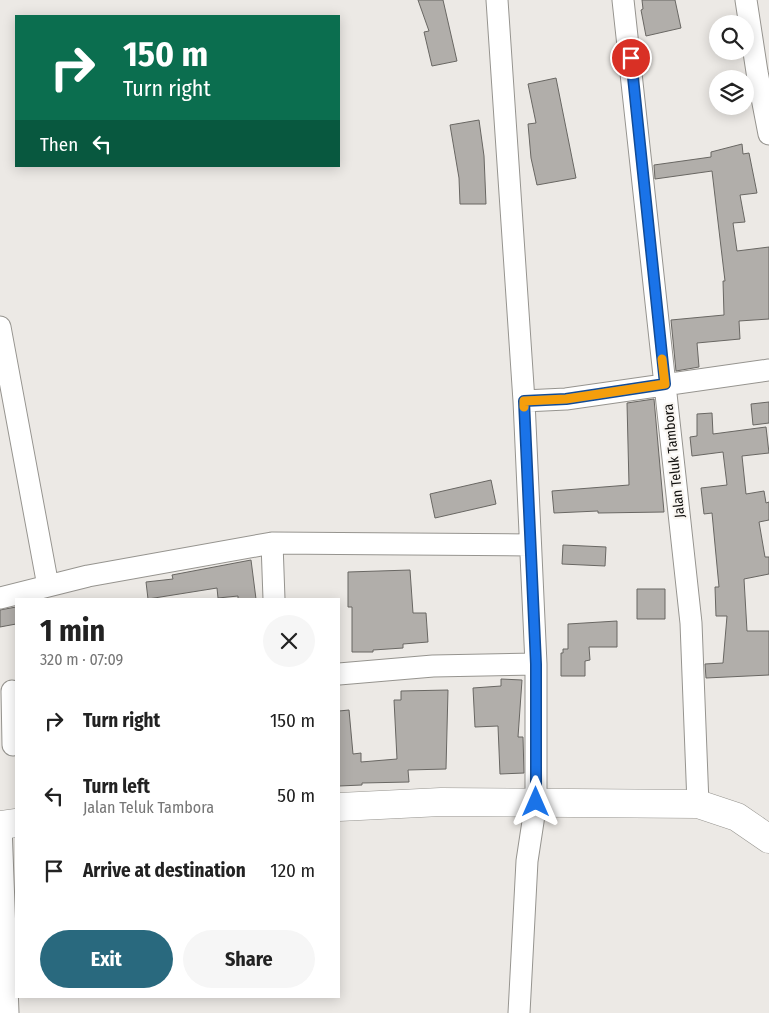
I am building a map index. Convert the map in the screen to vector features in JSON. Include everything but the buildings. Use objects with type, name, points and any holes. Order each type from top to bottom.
[{"type":"street","points":[[497,0],[524,401],[529,544],[536,664],[536,802],[527,861],[519,1013]]},
{"type":"street","name":"Jalan Teluk Tambora","points":[[624,0],[691,623],[698,804]]},
{"type":"street","points":[[746,0],[769,134]]},
{"type":"street","points":[[0,327],[48,586]]},
{"type":"street","points":[[524,401],[566,399],[769,370]]},
{"type":"street","points":[[0,598],[88,576],[272,544],[529,544]]},
{"type":"street","points":[[272,544],[274,598]]},
{"type":"street","points":[[340,674],[433,666],[536,664]]},
{"type":"street","points":[[9,691],[13,745]]},
{"type":"street","points":[[340,807],[441,802],[698,804],[737,817],[769,839]]},
{"type":"street","points":[[6,824],[8,1013]]},
{"type":"slow traffic","points":[[524,407],[524,401],[566,399],[665,384],[662,359]]},
{"type":"route","points":[[536,802],[536,664],[529,544],[524,401],[566,399],[665,384],[631,58]]}]
